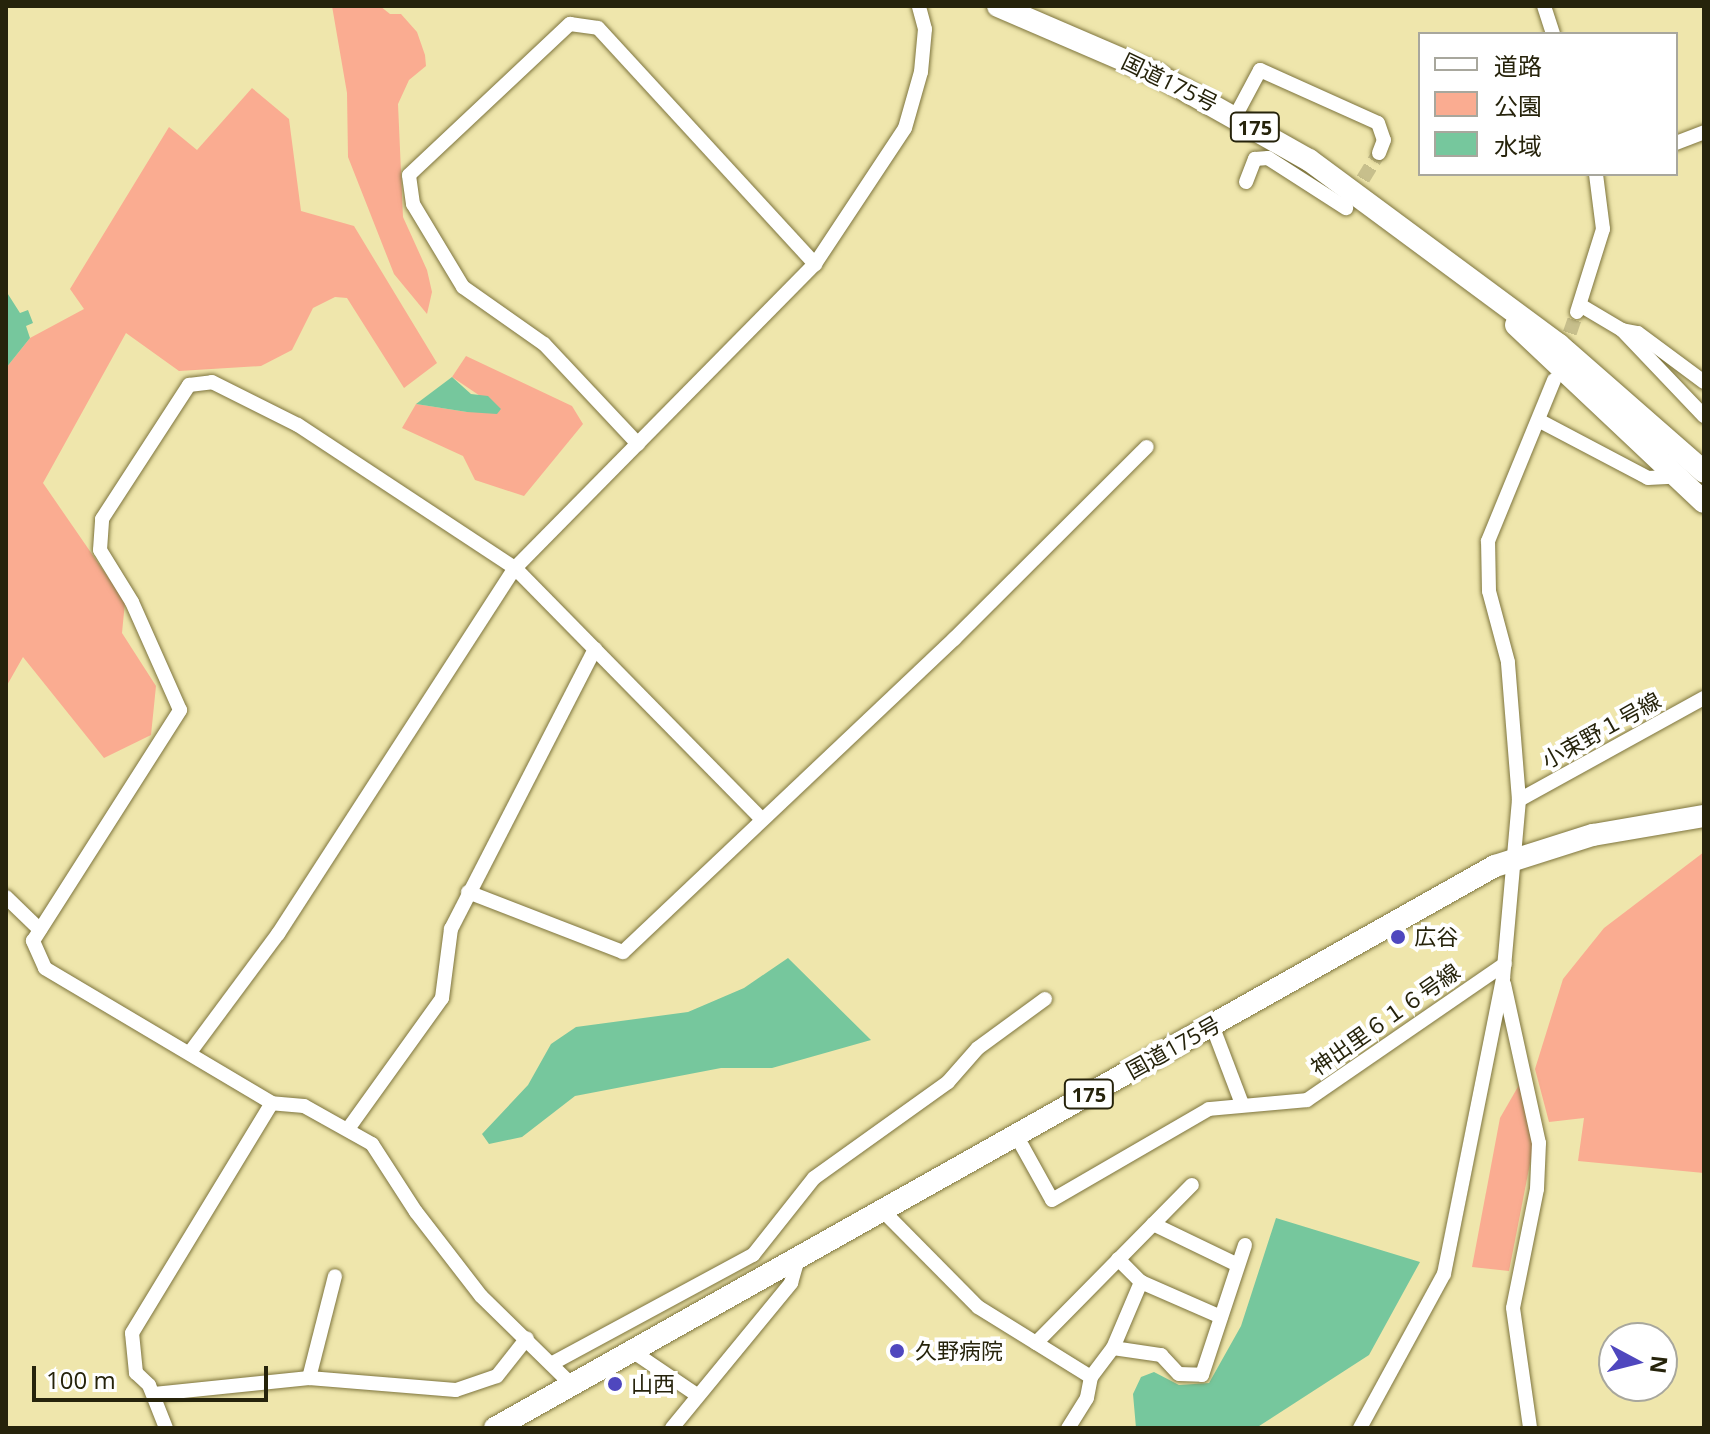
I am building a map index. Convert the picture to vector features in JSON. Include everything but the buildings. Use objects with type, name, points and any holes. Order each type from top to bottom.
[{"type":"highway","name":"国道175号","points":[[998,6],[1075,37],[1236,115],[1384,211],[1486,292],[1558,344],[1704,472]]},
{"type":"highway","name":"国道175号","points":[[1486,292],[1543,354],[1681,476],[1704,502]]},
{"type":"highway","name":"国道175号","points":[[495,1428],[1212,1025],[1517,858],[1593,835],[1704,816]]},
{"type":"street","points":[[191,1051],[278,934],[515,568],[815,264],[905,128],[921,72],[925,29],[919,6]]},
{"type":"street","points":[[1544,6],[1552,32]]},
{"type":"street","points":[[638,444],[544,344],[463,287],[413,204],[409,175],[570,24],[598,28],[815,264]]},
{"type":"street","points":[[1236,115],[1260,70],[1378,123],[1384,140],[1379,153]]},
{"type":"street","points":[[1678,142],[1704,132]]},
{"type":"street","points":[[1246,182],[1255,159],[1268,158],[1346,208]]},
{"type":"street","points":[[1597,176],[1603,229],[1579,308],[1622,330],[1638,333],[1704,382]]},
{"type":"street","points":[[1622,330],[1704,416]]},
{"type":"street","points":[[1360,1428],[1444,1274],[1504,972],[1517,858],[1519,800],[1508,662],[1489,591],[1488,541],[1540,421],[1554,380]]},
{"type":"street","points":[[572,1385],[481,1296],[416,1212],[372,1144],[304,1106],[272,1103],[191,1051],[45,968],[33,941],[180,710],[132,602],[100,550],[102,519],[189,385],[212,382],[298,425],[515,568],[761,818]]},
{"type":"street","points":[[1540,421],[1648,478],[1681,476]]},
{"type":"street","points":[[468,892],[623,952],[761,818],[954,639],[1147,447]]},
{"type":"street","points":[[348,1129],[442,998],[451,929],[595,649]]},
{"type":"street","name":"小束野１号線","points":[[1519,800],[1704,698]]},
{"type":"street","points":[[6,897],[40,930]]},
{"type":"street","points":[[1504,972],[1539,1143],[1537,1189],[1513,1308],[1530,1428]]},
{"type":"street","name":"神出里６１６号線","points":[[1016,1135],[1052,1200],[1209,1109],[1307,1100],[1504,972]]},
{"type":"street","points":[[551,1364],[753,1255],[814,1178],[948,1082],[978,1048],[1045,999]]},
{"type":"street","points":[[1212,1025],[1242,1104]]},
{"type":"street","points":[[166,1428],[154,1394],[136,1373],[132,1333],[272,1103]]},
{"type":"street","points":[[1036,1343],[1192,1185]]},
{"type":"street","points":[[882,1210],[978,1307],[1091,1377]]},
{"type":"street","points":[[1153,1224],[1238,1265]]},
{"type":"street","points":[[1113,1348],[1161,1355],[1179,1374],[1202,1375],[1245,1245]]},
{"type":"street","points":[[672,1428],[791,1283],[798,1259]]},
{"type":"street","points":[[1118,1259],[1141,1282],[1221,1317]]},
{"type":"street","points":[[309,1378],[335,1276]]},
{"type":"street","points":[[1068,1428],[1087,1398],[1091,1377],[1113,1348],[1141,1282]]},
{"type":"street","points":[[154,1394],[309,1378],[456,1390],[497,1376],[527,1338]]},
{"type":"street","points":[[632,1351],[697,1395]]},
{"type":"green space","points":[[332,6],[380,6],[390,14],[401,14],[417,32],[425,55],[426,66],[409,80],[398,104],[403,217],[427,270],[432,292],[427,314],[394,274],[348,157],[347,93]]},
{"type":"green space","points":[[252,88],[289,119],[301,211],[354,226],[437,363],[404,388],[347,298],[335,297],[313,308],[292,350],[261,366],[179,371],[126,333],[43,483],[125,602],[122,633],[156,686],[151,735],[104,758],[23,657],[6,687],[6,368],[30,338],[84,309],[70,289],[169,127],[197,150]]},
{"type":"green space","points":[[466,356],[572,406],[583,424],[524,496],[475,480],[463,456],[402,428],[416,404],[467,412],[501,410],[452,377]]},
{"type":"green space","points":[[1704,852],[1704,1173],[1578,1161],[1584,1118],[1549,1122],[1535,1069],[1563,979],[1604,928]]},
{"type":"green space","points":[[1519,1085],[1533,1148],[1509,1271],[1472,1267],[1500,1118]]},
{"type":"water","points":[[6,291],[20,313],[28,310],[33,323],[26,326],[30,338],[6,368]]},
{"type":"water","points":[[452,377],[471,394],[488,396],[501,409],[497,414],[416,404]]},
{"type":"water","points":[[788,958],[871,1040],[772,1068],[721,1068],[575,1096],[522,1137],[489,1144],[482,1134],[528,1085],[551,1044],[576,1027],[688,1012],[744,988]]},
{"type":"water","points":[[1276,1218],[1420,1262],[1369,1355],[1256,1428],[1136,1428],[1133,1394],[1141,1377],[1154,1372],[1179,1385],[1209,1383],[1241,1326]]},
{"type":"tunnel","points":[[1352,197],[1379,153]]},
{"type":"tunnel","points":[[1563,353],[1577,312]]},
{"type":"place","name":"広谷","points":[[1398,937]]},
{"type":"place","name":"久野病院","points":[[897,1351]]},
{"type":"place","name":"山西","points":[[615,1384]]}]
